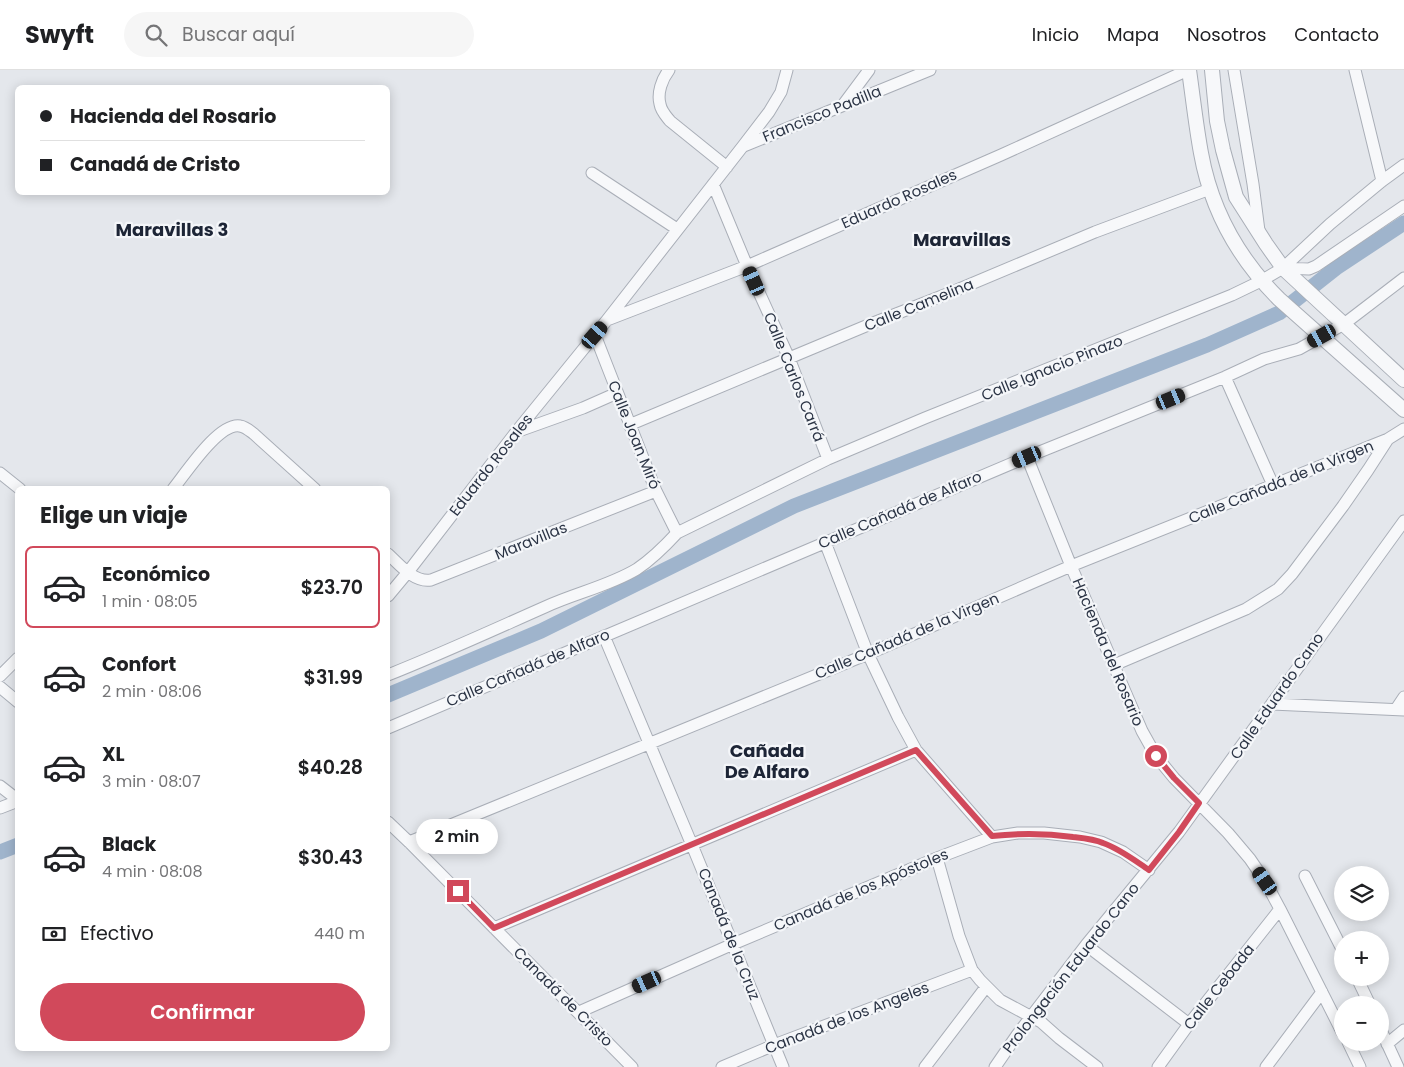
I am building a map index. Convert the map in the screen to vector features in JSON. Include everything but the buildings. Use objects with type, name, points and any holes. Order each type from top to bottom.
[{"type":"street","points":[[670,70],[661,84],[659,104],[664,113],[670,121],[726,167]]},
{"type":"street","name":"Eduardo Rosales","points":[[390,594],[769,112],[781,92],[787,76],[787,70]]},
{"type":"street","points":[[842,106],[869,70]]},
{"type":"street","name":"Francisco Padilla","points":[[743,146],[930,70]]},
{"type":"street","points":[[1189,70],[1201,155],[1210,188],[1238,250],[1262,281],[1279,298],[1404,410]]},
{"type":"street","name":"Eduardo Rosales","points":[[607,320],[747,266],[1002,155],[1189,70]]},
{"type":"street","points":[[1212,70],[1223,150],[1236,197],[1283,268],[1304,285],[1404,380]]},
{"type":"street","points":[[1234,70],[1253,184],[1259,234]]},
{"type":"street","points":[[1355,70],[1382,181]]},
{"type":"street","name":"Calle Ignacio Pinazo","points":[[390,674],[550,604],[622,576],[648,561],[677,533],[828,459],[925,418],[1232,295],[1262,281],[1283,268],[1330,224],[1404,165]]},
{"type":"street","points":[[592,173],[677,229]]},
{"type":"street","name":"Calle Carlos Carrá","points":[[713,184],[747,266],[789,358],[828,459]]},
{"type":"street","name":"Calle Camelina","points":[[629,425],[1095,232],[1210,188]]},
{"type":"street","points":[[1283,268],[1309,269],[1316,266],[1404,206]]},
{"type":"street","name":"Calle Cañadá de Alfaro","points":[[390,727],[1027,457],[1225,377],[1264,359],[1299,349],[1317,332],[1404,278]]},
{"type":"street","name":"Calle Joan Miró","points":[[595,335],[656,491],[677,533]]},
{"type":"street","points":[[1225,377],[1273,484]]},
{"type":"street","points":[[516,432],[583,408],[617,393]]},
{"type":"street","points":[[175,486],[214,438],[234,426],[240,426],[254,434],[312,486]]},
{"type":"street","name":"Calle Cañadá de la Virgen","points":[[409,842],[868,654],[1071,566],[1388,439],[1404,428]]},
{"type":"street","points":[[1114,665],[1246,609],[1278,590],[1343,506],[1388,439]]},
{"type":"street","name":"Hacienda del Rosario","points":[[1027,457],[1071,566],[1142,731],[1156,756],[1174,778],[1228,833],[1250,859],[1265,881],[1334,1016]]},
{"type":"street","points":[[0,473],[16,486]]},
{"type":"street","name":"Maravillas","points":[[408,572],[420,581],[431,580],[656,491]]},
{"type":"street","name":"Calle Eduardo Cano","points":[[1149,870],[1222,774],[1310,649],[1404,521]]},
{"type":"street","points":[[824,542],[868,654],[916,750],[992,836]]},
{"type":"street","points":[[390,556],[408,572]]},
{"type":"street","name":"Canadá de la Cruz","points":[[604,636],[783,1067]]},
{"type":"street","points":[[0,676],[15,661]]},
{"type":"street","points":[[0,687],[15,700]]},
{"type":"street","points":[[1272,704],[1400,710],[1404,697]]},
{"type":"street","points":[[494,928],[916,750]]},
{"type":"street","points":[[0,786],[15,798]]},
{"type":"street","points":[[0,808],[15,802]]},
{"type":"street","name":"Canadá de Cristo","points":[[390,824],[632,1067]]},
{"type":"street","name":"Canadá de los Apóstoles","points":[[579,1012],[733,944],[992,836],[1044,833],[1080,837],[1101,842],[1122,852],[1149,870]]},
{"type":"street","points":[[937,858],[958,936],[972,970],[1000,1000],[1041,1022],[1097,1067]]},
{"type":"street","name":"Prolongación Eduardo Cano","points":[[995,1067],[1086,945],[1149,870]]},
{"type":"street","points":[[1305,876],[1334,933]]},
{"type":"street","name":"Calle Cebada","points":[[1158,1067],[1189,1024],[1280,909]]},
{"type":"street","points":[[1086,945],[1189,1024]]},
{"type":"street","name":"Canadá de los Angeles","points":[[722,1067],[774,1045],[972,970]]},
{"type":"street","points":[[925,1067],[986,987]]},
{"type":"street","points":[[1266,1067],[1322,992]]},
{"type":"street","points":[[1389,1042],[1404,1030]]},
{"type":"street","points":[[1389,1048],[1398,1067]]},
{"type":"street","points":[[1352,1051],[1360,1067]]},
{"type":"waterway","points":[[390,694],[541,631],[794,506],[1207,345],[1279,313],[1336,268],[1404,223]]},
{"type":"waterway","points":[[0,852],[15,846]]},
{"type":"district","name":"Maravillas 3","points":[[172,230]]},
{"type":"district","name":"Maravillas","points":[[962,240]]},
{"type":"district","name":"Cañada De Alfaro","points":[[767,761]]},
{"type":"route","points":[[458,891],[494,928],[916,750],[992,836],[1044,833],[1080,837],[1101,842],[1122,852],[1149,870],[1199,803],[1174,778],[1156,756]]}]
